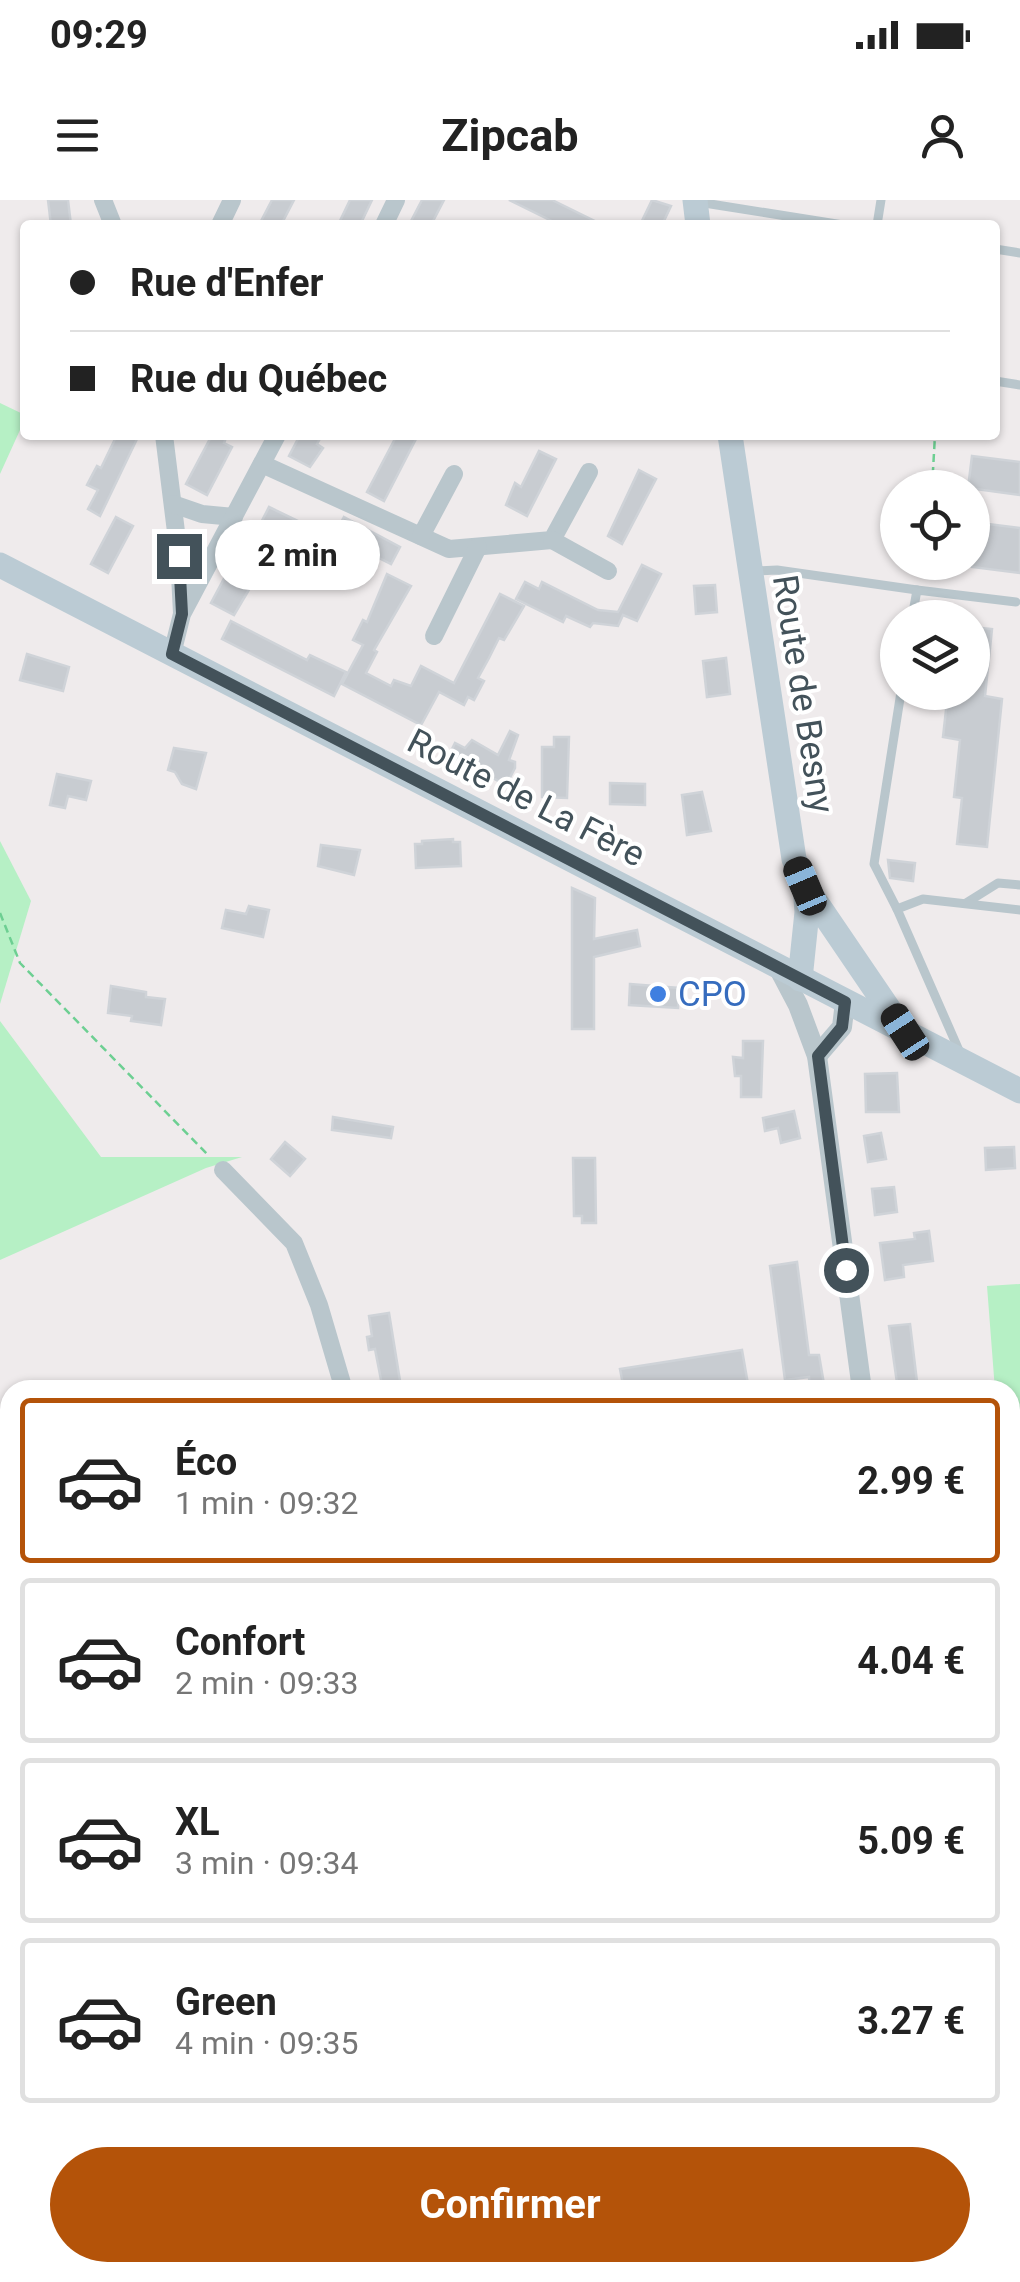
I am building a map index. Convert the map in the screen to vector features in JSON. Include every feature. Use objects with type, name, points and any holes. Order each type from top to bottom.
[{"type":"main road","name":"Route de Besny","points":[[731,440],[794,859],[805,886],[905,1032]]},
{"type":"main road","name":"Route de La Fère","points":[[0,565],[778,968],[843,1014],[876,1018],[1020,1092]]},
{"type":"main road","points":[[778,968],[804,938],[805,886]]},
{"type":"main road","points":[[778,968],[804,938]]},
{"type":"main road","points":[[843,1014],[850,948]]},
{"type":"street","points":[[165,440],[182,614]]},
{"type":"street","points":[[172,654],[182,614],[274,440]]},
{"type":"street","points":[[262,464],[449,549],[552,540],[608,571]]},
{"type":"street","points":[[552,540],[590,472]]},
{"type":"street","points":[[421,536],[454,474]]},
{"type":"street","points":[[174,504],[202,514],[234,518]]},
{"type":"street","points":[[434,636],[478,546]]},
{"type":"street","points":[[778,968],[818,1056],[861,1380]]},
{"type":"street","points":[[818,1056],[843,1014]]},
{"type":"street","points":[[223,1170],[294,1243],[319,1305],[341,1380]]},
{"type":"lane","points":[[696,209],[773,219]]},
{"type":"lane","points":[[748,572],[777,570],[1016,602]]},
{"type":"lane","points":[[915,600],[917,590]]},
{"type":"lane","points":[[898,710],[874,864],[963,1062]]},
{"type":"lane","points":[[966,903],[998,883],[1020,884]]},
{"type":"lane","points":[[897,909],[923,900],[1020,910]]},
{"type":"path","points":[[933,470],[934,440]]},
{"type":"path","points":[[0,914],[20,964],[223,1170]]},
{"type":"green space","points":[[0,403],[20,413],[20,430],[0,474]]},
{"type":"green space","points":[[0,841],[31,901],[0,1004]]},
{"type":"green space","points":[[0,1021],[101,1157],[242,1157],[206,1168],[0,1260]]},
{"type":"green space","points":[[1020,1284],[1020,1380],[994,1380],[987,1286]]},
{"type":"building","points":[[48,200],[68,200],[70,220],[50,220]]},
{"type":"building","points":[[272,200],[294,200],[284,220],[262,220]]},
{"type":"building","points":[[350,200],[372,200],[362,220],[340,220]]},
{"type":"building","points":[[422,200],[444,200],[434,220],[412,220]]},
{"type":"building","points":[[509,200],[552,200],[593,220],[550,220]]},
{"type":"building","points":[[652,200],[671,206],[664,220],[642,220]]},
{"type":"building","points":[[115,440],[137,440],[100,516],[88,509],[98,490],[87,485],[97,466],[101,468]]},
{"type":"building","points":[[209,440],[225,440],[232,447],[207,495],[186,484]]},
{"type":"building","points":[[297,440],[319,440],[317,444],[323,448],[310,467],[289,456]]},
{"type":"building","points":[[394,440],[415,440],[384,501],[367,492]]},
{"type":"building","points":[[539,451],[556,459],[527,516],[506,505],[515,483],[521,487]]},
{"type":"building","points":[[972,456],[1020,462],[1020,495],[990,491],[990,470],[970,470]]},
{"type":"building","points":[[639,470],[656,479],[622,544],[608,536]]},
{"type":"building","points":[[269,507],[325,534],[319,546],[310,542],[308,548],[275,531],[246,579],[253,583],[234,615],[211,603],[244,541],[250,544]]},
{"type":"building","points":[[116,517],[133,526],[108,573],[91,564]]},
{"type":"building","points":[[344,517],[400,547],[391,564],[332,539]]},
{"type":"building","points":[[990,524],[1020,528],[1020,573],[990,569]]},
{"type":"building","points":[[642,565],[661,574],[637,621],[623,615],[618,626],[593,623],[590,627],[566,616],[563,622],[516,599],[525,582],[539,589],[542,582],[598,610],[618,612]]},
{"type":"building","points":[[387,574],[411,586],[374,650],[377,652],[366,673],[391,686],[394,680],[411,686],[421,666],[454,683],[500,594],[524,606],[504,640],[499,638],[478,678],[484,681],[474,700],[468,697],[464,705],[439,692],[421,725],[342,684],[363,645],[353,640],[363,620],[367,622]]},
{"type":"building","points":[[715,585],[717,612],[696,614],[694,586]]},
{"type":"building","points":[[231,621],[307,660],[310,655],[346,672],[334,696],[222,639]]},
{"type":"building","points":[[27,654],[69,667],[63,691],[20,680]]},
{"type":"building","points":[[726,658],[730,694],[707,697],[703,661]]},
{"type":"building","points":[[990,697],[1002,699],[987,847],[957,844],[962,798],[954,797],[960,740],[943,737],[946,710],[990,710]]},
{"type":"building","points":[[510,731],[518,735],[509,760],[515,762],[515,768],[506,785],[449,755],[455,743],[465,748],[472,740],[498,755]]},
{"type":"building","points":[[554,737],[569,737],[567,798],[542,797],[542,747],[554,747]]},
{"type":"building","points":[[174,748],[206,753],[196,789],[182,784],[175,772],[168,770]]},
{"type":"building","points":[[57,774],[91,781],[86,800],[68,796],[65,808],[50,805]]},
{"type":"building","points":[[610,783],[645,784],[645,805],[610,804]]},
{"type":"building","points":[[702,792],[711,831],[687,835],[682,795]]},
{"type":"building","points":[[453,839],[460,842],[461,866],[416,868],[415,844]]},
{"type":"building","points":[[321,845],[360,850],[354,875],[318,866]]},
{"type":"building","points":[[888,860],[915,863],[913,881],[890,878]]},
{"type":"building","points":[[572,888],[595,898],[594,939],[637,930],[640,946],[594,957],[594,1029],[572,1029]]},
{"type":"building","points":[[249,906],[269,910],[263,937],[222,928],[226,910],[246,914]]},
{"type":"building","points":[[630,984],[679,988],[678,1008],[629,1005]]},
{"type":"building","points":[[111,986],[165,999],[161,1025],[108,1013]]},
{"type":"building","points":[[743,1041],[763,1041],[761,1097],[741,1097],[741,1076],[735,1076],[733,1057],[743,1058]]},
{"type":"building","points":[[897,1073],[899,1112],[866,1112],[865,1074]]},
{"type":"building","points":[[794,1111],[800,1138],[781,1143],[778,1128],[765,1131],[763,1118]]},
{"type":"building","points":[[333,1117],[393,1127],[391,1138],[332,1130]]},
{"type":"building","points":[[881,1133],[886,1159],[868,1162],[864,1136]]},
{"type":"building","points":[[285,1142],[305,1159],[290,1176],[271,1159]]},
{"type":"building","points":[[1014,1147],[1015,1168],[986,1170],[985,1148]]},
{"type":"building","points":[[573,1158],[595,1158],[596,1223],[582,1223],[582,1216],[574,1216]]},
{"type":"building","points":[[894,1187],[897,1212],[875,1215],[872,1189]]},
{"type":"building","points":[[929,1231],[933,1261],[903,1265],[904,1277],[885,1280],[880,1243],[915,1239],[914,1233]]},
{"type":"building","points":[[797,1262],[809,1355],[819,1355],[823,1380],[809,1377],[785,1380],[770,1266]]},
{"type":"building","points":[[389,1313],[400,1380],[381,1380],[375,1349],[369,1350],[369,1316]]},
{"type":"building","points":[[910,1324],[917,1380],[897,1380],[889,1326]]},
{"type":"building","points":[[742,1350],[747,1380],[622,1380],[620,1369]]},
{"type":"place","name":"CPO","points":[[658,994]]},
{"type":"route","points":[[179,556],[182,614],[172,654],[845,1002],[842,1027],[818,1056],[846,1270]]}]
